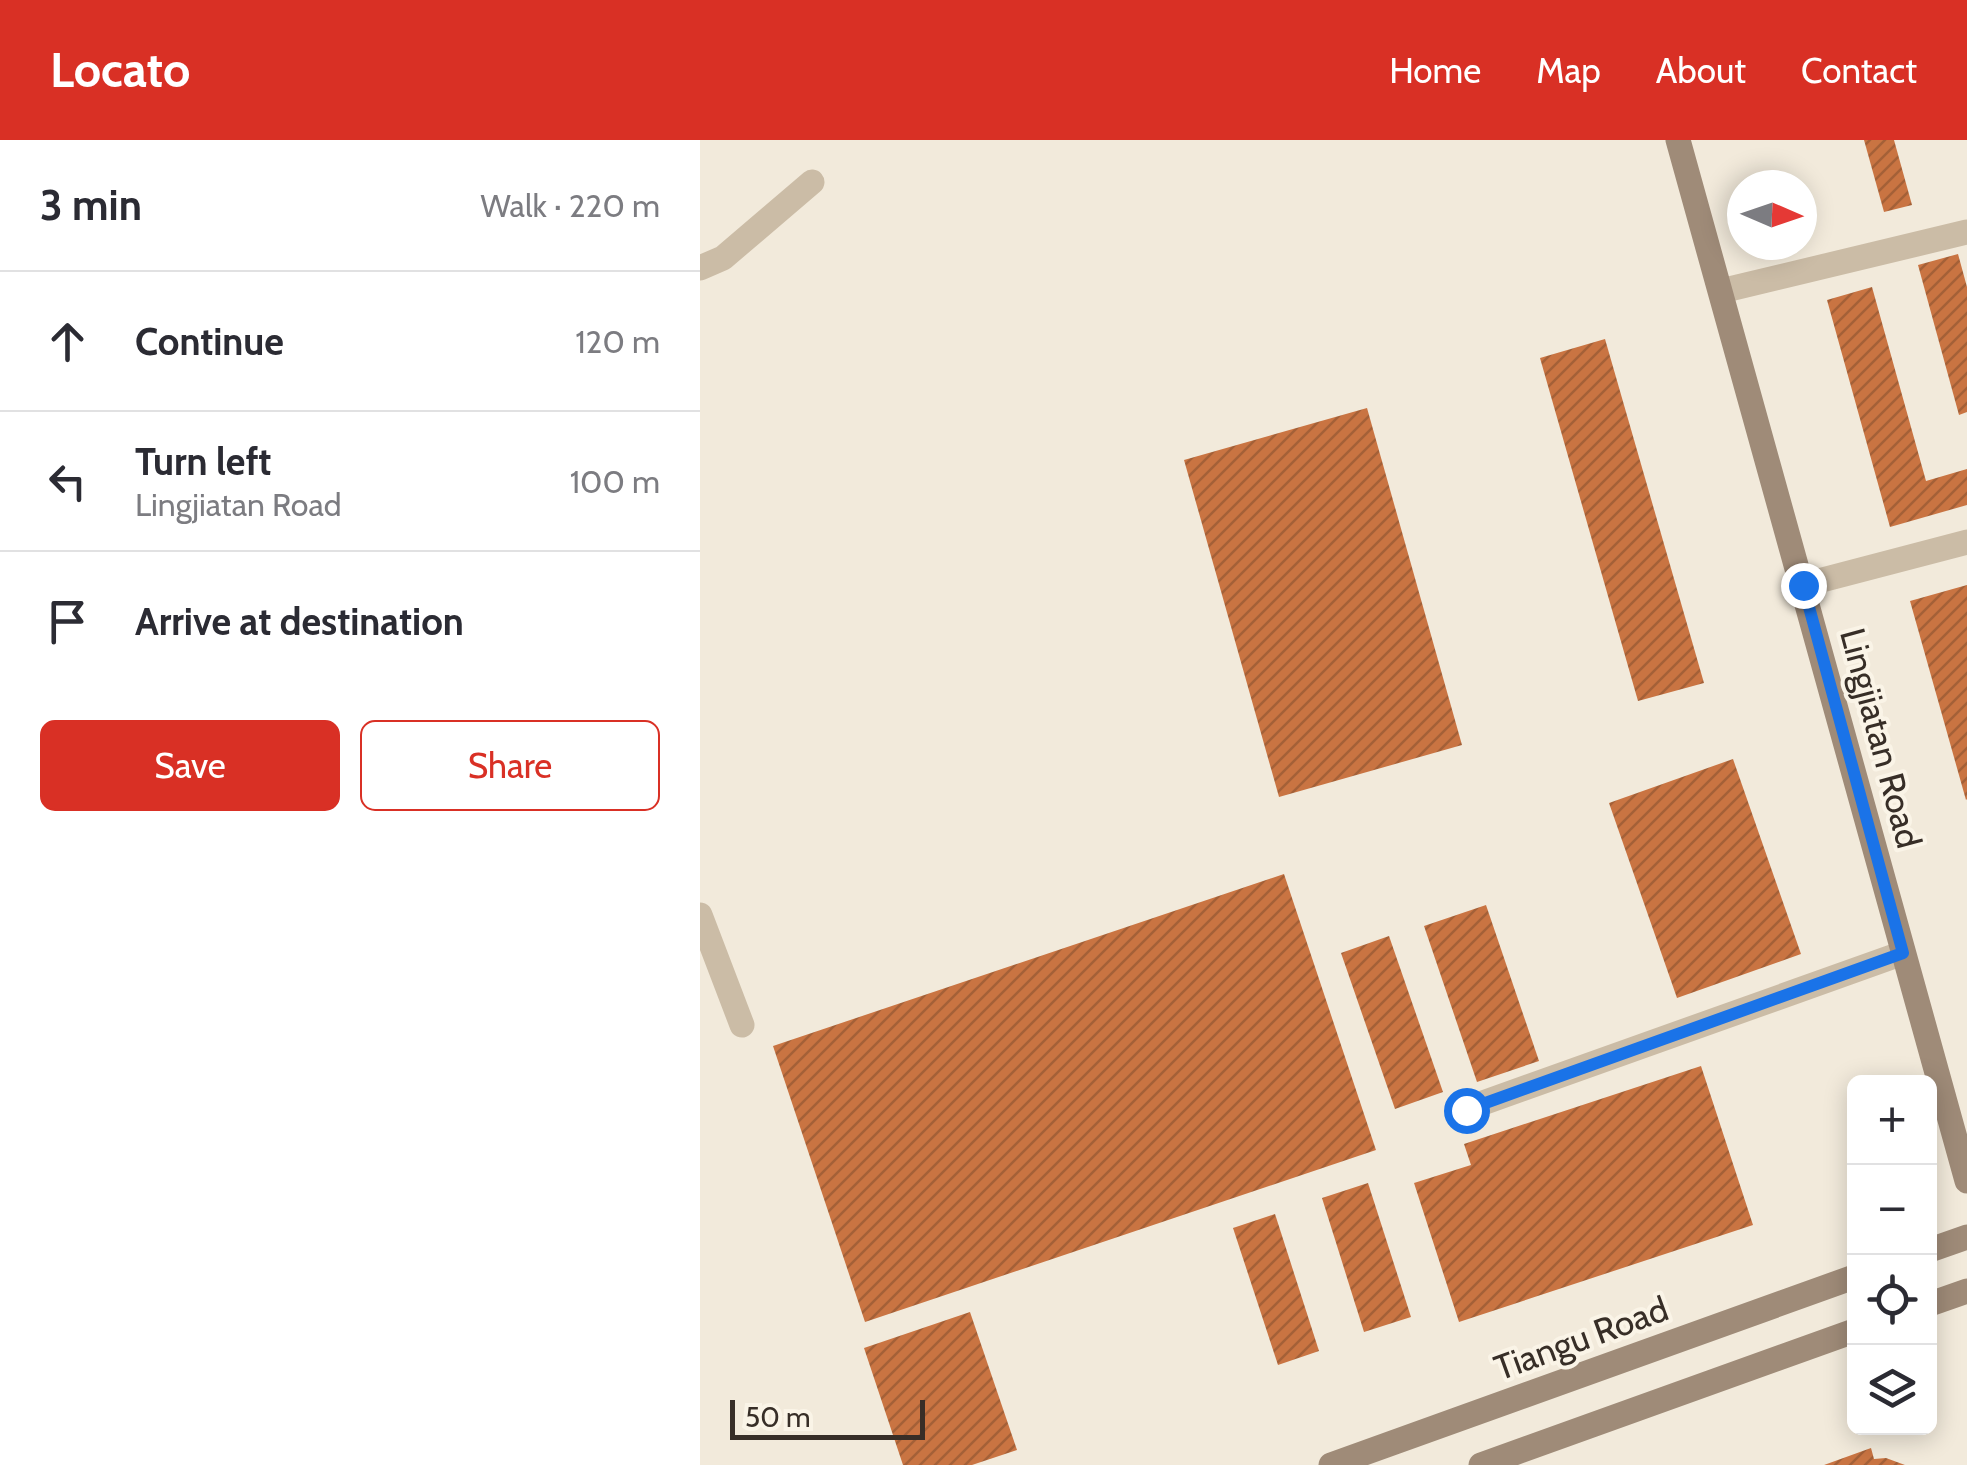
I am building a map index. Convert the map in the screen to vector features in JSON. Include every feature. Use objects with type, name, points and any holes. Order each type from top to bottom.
[{"type":"main road","name":"Lingjiatan Road","points":[[1678,140],[1967,1181]]},
{"type":"main road","points":[[1937,1248],[1967,1237]]},
{"type":"main road","name":"Tiangu Road","points":[[1331,1465],[1847,1280]]},
{"type":"main road","points":[[1937,1302],[1967,1291]]},
{"type":"main road","points":[[1480,1465],[1847,1334]]},
{"type":"street","points":[[700,268],[723,258],[812,182]]},
{"type":"street","points":[[1721,291],[1967,232]]},
{"type":"street","points":[[1803,585],[1967,542]]},
{"type":"street","points":[[700,915],[742,1025]]},
{"type":"street","points":[[1466,1110],[1903,953]]},
{"type":"building","points":[[1864,140],[1894,140],[1912,205],[1884,212]]},
{"type":"building","points":[[1958,254],[1967,287],[1967,412],[1959,415],[1918,265]]},
{"type":"building","points":[[1872,287],[1926,481],[1967,469],[1967,505],[1890,527],[1827,300]]},
{"type":"building","points":[[1605,339],[1704,683],[1638,701],[1540,358]]},
{"type":"building","points":[[1367,408],[1462,745],[1279,797],[1184,460]]},
{"type":"building","points":[[1967,585],[1967,799],[1966,800],[1910,601]]},
{"type":"building","points":[[1733,759],[1801,954],[1677,998],[1609,803]]},
{"type":"building","points":[[1284,874],[1376,1150],[865,1322],[773,1046]]},
{"type":"building","points":[[1486,905],[1539,1061],[1477,1082],[1424,926]]},
{"type":"building","points":[[1389,936],[1443,1092],[1395,1109],[1341,953]]},
{"type":"building","points":[[1701,1066],[1753,1225],[1459,1322],[1414,1183],[1471,1165],[1464,1144]]},
{"type":"building","points":[[1368,1183],[1411,1317],[1364,1332],[1322,1198]]},
{"type":"building","points":[[1275,1214],[1319,1351],[1278,1365],[1233,1228]]},
{"type":"building","points":[[970,1312],[1017,1450],[972,1465],[903,1465],[864,1348]]},
{"type":"building","points":[[1871,1448],[1874,1459],[1886,1458],[1905,1465],[1824,1465]]},
{"type":"route","points":[[1466,1110],[1903,953],[1803,585]]}]
